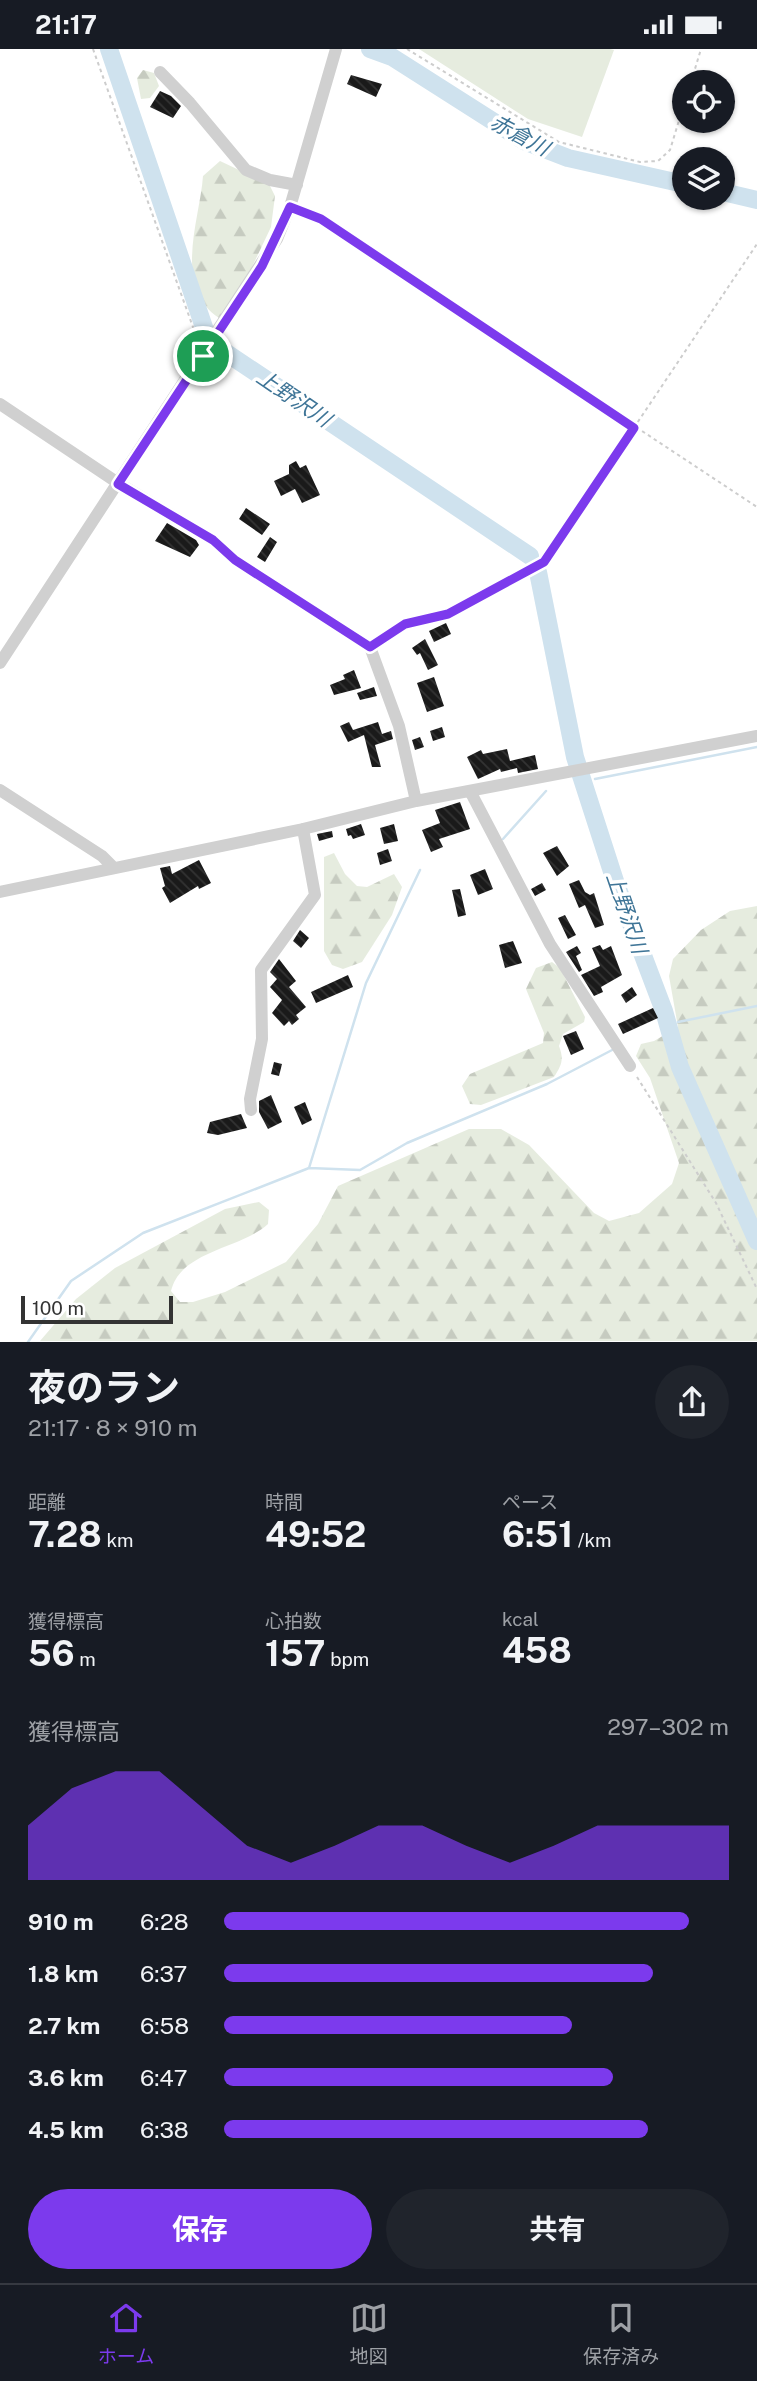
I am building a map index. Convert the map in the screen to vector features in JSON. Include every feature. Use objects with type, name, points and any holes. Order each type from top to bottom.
[{"type":"street","points":[[0,663],[262,266],[290,207],[337,49]]},
{"type":"street","points":[[160,72],[190,103],[246,170],[270,180],[297,185]]},
{"type":"street","points":[[0,404],[118,484],[213,540],[235,560],[370,647],[399,726],[416,801]]},
{"type":"street","points":[[370,647],[405,624],[448,614]]},
{"type":"street","points":[[0,892],[303,829],[416,801],[757,736]]},
{"type":"street","points":[[0,790],[102,856],[113,867]]},
{"type":"street","points":[[470,791],[550,944],[630,1066]]},
{"type":"street","points":[[251,1110],[250,1099],[262,1039],[261,970],[315,895],[303,829]]},
{"type":"path","points":[[93,49],[206,352]]},
{"type":"path","points":[[407,49],[559,142],[640,162],[658,161],[670,150],[675,133]]},
{"type":"path","points":[[695,70],[701,49]]},
{"type":"path","points":[[290,207],[321,219],[757,507]]},
{"type":"path","points":[[448,614],[544,562],[757,244]]},
{"type":"path","points":[[630,1066],[716,1203],[757,1289]]},
{"type":"green space","points":[[419,49],[614,50],[582,137],[528,119]]},
{"type":"green space","points":[[143,70],[154,73],[159,86],[150,98],[141,99],[137,78]]},
{"type":"green space","points":[[220,161],[269,184],[275,196],[271,227],[243,286],[219,318],[205,305],[196,289],[192,251],[203,176]]},
{"type":"green space","points":[[334,853],[345,874],[357,886],[367,887],[394,874],[402,887],[392,915],[362,962],[343,969],[332,965],[324,951],[324,857]]},
{"type":"green space","points":[[757,906],[757,1341],[40,1341],[76,1299],[115,1268],[225,1209],[259,1202],[269,1210],[268,1224],[243,1239],[199,1258],[187,1267],[177,1277],[171,1291],[180,1302],[193,1302],[225,1292],[286,1262],[318,1224],[338,1186],[469,1129],[501,1129],[529,1145],[594,1213],[609,1221],[639,1213],[672,1184],[679,1163],[650,1078],[636,1056],[641,1044],[654,1041],[678,1027],[669,976],[673,959],[701,930],[730,911]]},
{"type":"green space","points":[[552,962],[560,968],[585,1017],[584,1022],[563,1034],[559,1046],[561,1062],[557,1073],[554,1077],[481,1105],[470,1104],[462,1086],[470,1074],[543,1043],[544,1033],[526,989],[536,968]]},
{"type":"building","points":[[351,75],[382,84],[376,97],[347,84]]},
{"type":"building","points":[[160,91],[171,96],[181,106],[173,118],[150,107]]},
{"type":"building","points":[[296,461],[300,468],[306,465],[320,495],[302,503],[295,489],[281,496],[274,481],[289,474],[289,465]]},
{"type":"building","points":[[246,508],[270,524],[262,535],[239,519]]},
{"type":"building","points":[[167,523],[196,540],[199,545],[190,557],[155,541]]},
{"type":"building","points":[[270,537],[277,542],[265,562],[257,557]]},
{"type":"building","points":[[446,623],[451,634],[434,642],[429,631]]},
{"type":"building","points":[[425,639],[438,665],[428,670],[420,653],[417,655],[412,648]]},
{"type":"building","points":[[354,670],[361,688],[334,695],[330,685],[345,679],[343,675]]},
{"type":"building","points":[[434,677],[444,706],[427,712],[417,683]]},
{"type":"building","points":[[374,687],[377,696],[360,700],[357,693]]},
{"type":"building","points":[[349,722],[353,730],[378,722],[382,734],[391,731],[393,739],[375,745],[381,767],[372,767],[364,735],[348,742],[340,726]]},
{"type":"building","points":[[442,727],[445,737],[433,741],[430,731]]},
{"type":"building","points":[[420,737],[424,747],[415,750],[412,740]]},
{"type":"building","points":[[507,749],[510,761],[535,755],[538,769],[518,773],[517,768],[501,772],[500,769],[478,779],[467,757],[481,750],[483,754]]},
{"type":"building","points":[[460,802],[470,829],[439,839],[443,847],[431,852],[422,830],[440,823],[435,810]]},
{"type":"building","points":[[361,824],[365,835],[353,839],[351,835],[348,836],[346,829]]},
{"type":"building","points":[[394,824],[398,841],[384,844],[380,828]]},
{"type":"building","points":[[332,831],[333,837],[319,841],[317,834]]},
{"type":"building","points":[[557,846],[569,866],[557,876],[543,853]]},
{"type":"building","points":[[388,849],[392,861],[380,865],[377,853]]},
{"type":"building","points":[[199,860],[211,883],[199,889],[198,886],[170,903],[162,888],[165,886],[160,868],[170,866],[172,874]]},
{"type":"building","points":[[485,869],[493,889],[478,895],[470,875]]},
{"type":"building","points":[[579,880],[585,892],[590,895],[594,893],[604,925],[595,928],[585,905],[579,908],[569,884]]},
{"type":"building","points":[[542,883],[546,890],[535,896],[531,889]]},
{"type":"building","points":[[460,889],[466,915],[458,917],[452,890]]},
{"type":"building","points":[[565,915],[576,935],[568,939],[558,918]]},
{"type":"building","points":[[300,930],[309,938],[301,948],[293,941]]},
{"type":"building","points":[[513,941],[522,963],[505,968],[499,945]]},
{"type":"building","points":[[600,945],[603,950],[611,946],[622,975],[601,987],[603,992],[594,996],[581,975],[600,966],[592,948]]},
{"type":"building","points":[[577,946],[581,953],[576,956],[582,970],[579,972],[566,952]]},
{"type":"building","points":[[279,959],[296,981],[289,987],[306,1007],[296,1015],[299,1019],[292,1025],[289,1021],[284,1026],[272,1013],[282,1000],[270,987],[277,979],[270,972]]},
{"type":"building","points":[[348,975],[353,987],[316,1003],[311,992]]},
{"type":"building","points":[[632,987],[637,995],[626,1003],[621,995]]},
{"type":"building","points":[[653,1008],[658,1018],[623,1034],[618,1024]]},
{"type":"building","points":[[576,1031],[584,1049],[571,1055],[563,1036]]},
{"type":"building","points":[[274,1062],[282,1064],[279,1076],[271,1074]]},
{"type":"building","points":[[271,1095],[282,1122],[268,1129],[259,1112],[259,1101]]},
{"type":"building","points":[[305,1102],[312,1120],[302,1125],[294,1107]]},
{"type":"building","points":[[241,1114],[247,1128],[218,1135],[207,1133],[210,1122]]},
{"type":"waterway","name":"上野沢川","points":[[109,49],[207,336],[219,348],[530,556]]},
{"type":"waterway","name":"赤倉川","points":[[370,49],[392,57],[524,141],[568,158],[672,181]]},
{"type":"waterway","name":"赤倉川","points":[[735,195],[757,200]]},
{"type":"waterway","name":"上野沢川","points":[[538,572],[575,757],[616,884],[664,1011],[680,1067],[757,1241]]},
{"type":"waterway","points":[[595,779],[757,747]]},
{"type":"waterway","points":[[503,839],[546,791]]},
{"type":"waterway","points":[[309,1168],[366,983],[420,870]]},
{"type":"waterway","points":[[678,1022],[757,1006]]},
{"type":"waterway","points":[[28,1342],[71,1281],[143,1233],[309,1168],[360,1170],[407,1143],[547,1084],[614,1049]]},
{"type":"route","points":[[290,207],[321,219],[634,428],[544,562],[448,614],[405,624],[370,647],[235,560],[213,540],[118,484],[203,356],[262,266],[290,207]]}]
